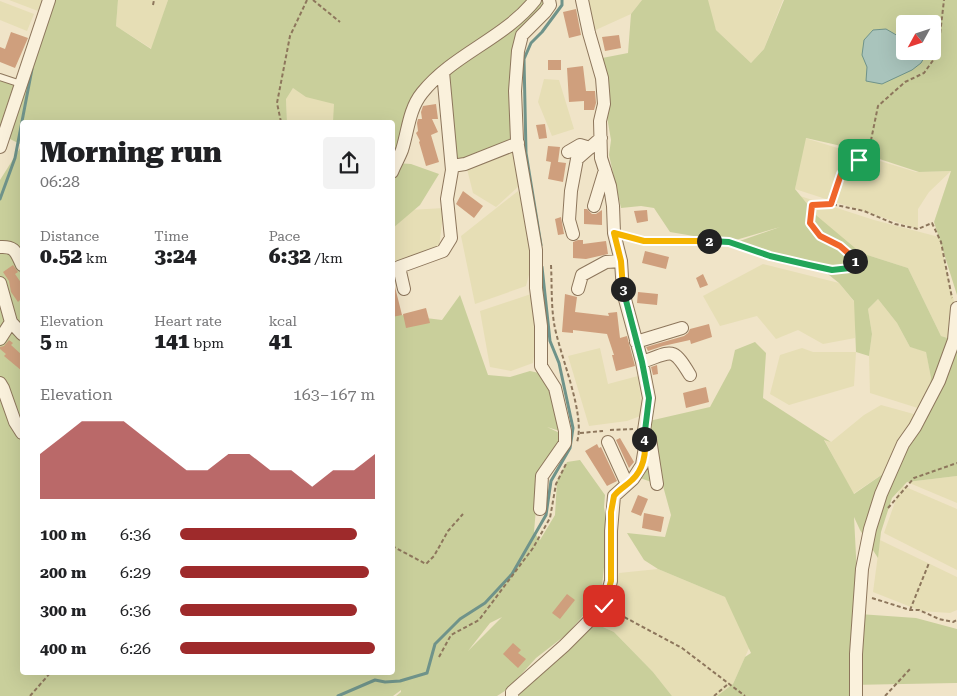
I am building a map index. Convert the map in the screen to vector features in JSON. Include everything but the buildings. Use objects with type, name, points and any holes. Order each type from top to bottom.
[{"type":"street","points":[[0,147],[49,0]]},
{"type":"street","points":[[395,165],[401,152],[414,106],[421,94],[443,72],[496,36],[526,11],[535,0]]},
{"type":"street","points":[[540,509],[542,476],[565,443],[565,431],[555,388],[541,366],[541,326],[536,288],[536,250],[518,143],[515,90],[518,51],[522,35],[546,12],[550,5],[549,0]]},
{"type":"street","points":[[512,696],[512,692],[564,646],[604,606],[611,581],[611,512],[614,496],[633,479],[642,465],[645,447],[643,437],[649,398],[642,362],[623,292],[621,261],[614,233],[612,200],[601,158],[600,121],[604,104],[602,78],[582,0]]},
{"type":"street","points":[[404,289],[399,267],[443,251],[452,238],[447,199],[452,166],[443,72]]},
{"type":"street","points":[[573,234],[569,220],[571,191],[577,159],[601,138]]},
{"type":"street","points":[[452,166],[465,164],[518,143]]},
{"type":"street","points":[[568,152],[580,145],[590,148]]},
{"type":"street","points":[[594,206],[605,170]]},
{"type":"street","points":[[0,247],[8,246],[15,250],[20,261]]},
{"type":"street","points":[[578,289],[582,275],[606,262],[621,261]]},
{"type":"street","points":[[0,283],[10,322],[20,332]]},
{"type":"street","points":[[856,696],[856,654],[862,569],[870,528],[881,494],[903,444],[915,427],[939,381],[954,340],[956,309]]},
{"type":"street","points":[[0,338],[10,322]]},
{"type":"street","points":[[636,342],[682,328]]},
{"type":"street","points":[[642,362],[670,353],[678,356],[690,375]]},
{"type":"street","points":[[0,382],[15,422],[20,430]]},
{"type":"street","points":[[646,423],[657,484]]},
{"type":"street","points":[[608,442],[627,484]]},
{"type":"lane","points":[[0,77],[21,84]]},
{"type":"path","points":[[153,5],[154,0]]},
{"type":"path","points":[[281,120],[277,103],[290,36],[308,0]]},
{"type":"path","points":[[313,0],[340,22]]},
{"type":"path","points":[[831,204],[841,174],[868,150],[878,106],[904,82],[924,73],[934,59],[939,43],[944,0]]},
{"type":"path","points":[[614,233],[644,241],[729,242],[770,256],[832,270],[850,268],[856,260],[840,246],[820,236],[810,223],[812,205],[831,204],[864,211],[895,224],[918,229],[932,223],[941,242],[945,268],[956,309]]},
{"type":"path","points":[[580,433],[646,423]]},
{"type":"path","points":[[886,512],[914,478],[957,463]]},
{"type":"path","points":[[395,548],[426,564],[434,556],[448,531],[463,514]]},
{"type":"path","points":[[910,610],[929,563]]},
{"type":"path","points":[[860,595],[910,610],[919,610],[939,619],[953,622],[957,620]]},
{"type":"path","points":[[604,606],[682,648],[745,696]]},
{"type":"path","points":[[884,696],[912,668]]},
{"type":"path","points":[[30,696],[48,675]]},
{"type":"path","points":[[714,696],[728,684]]},
{"type":"shaded area","points":[[9,0],[43,0],[38,11]]},
{"type":"shaded area","points":[[118,0],[168,0],[152,49],[116,26]]},
{"type":"shaded area","points":[[582,0],[642,0],[631,14],[589,33]]},
{"type":"shaded area","points":[[705,0],[783,0],[764,49],[751,63],[716,30]]},
{"type":"shaded area","points":[[0,1],[34,14],[27,31],[0,20]]},
{"type":"shaded area","points":[[544,79],[559,80],[574,129],[552,136],[538,102]]},
{"type":"shaded area","points":[[293,88],[334,104],[337,120],[287,120],[286,97]]},
{"type":"shaded area","points":[[805,138],[916,172],[951,171],[929,192],[918,209],[918,229],[795,189]]},
{"type":"shaded area","points":[[514,149],[520,185],[496,207],[473,193],[467,169]]},
{"type":"shaded area","points":[[518,191],[526,216],[531,267],[526,286],[475,304],[461,236]]},
{"type":"shaded area","points":[[800,196],[874,220],[939,237],[956,310],[954,340],[941,336],[908,268],[861,253],[827,229]]},
{"type":"shaded area","points":[[444,208],[439,247],[395,262],[395,211]]},
{"type":"shaded area","points":[[763,264],[839,283],[856,304],[855,338],[823,344],[798,330],[776,339],[757,316],[720,326],[703,296]]},
{"type":"shaded area","points":[[531,294],[537,336],[533,363],[511,371],[490,367],[480,311]]},
{"type":"shaded area","points":[[878,299],[897,323],[910,347],[926,351],[931,378],[924,410],[870,393],[869,356],[872,334],[868,309]]},
{"type":"shaded area","points":[[600,348],[608,384],[638,376],[643,415],[627,421],[589,426],[568,356]]},
{"type":"shaded area","points":[[802,348],[813,352],[856,352],[854,386],[789,405],[770,394],[780,355]]},
{"type":"shaded area","points":[[881,405],[921,416],[893,467],[853,494],[824,439],[831,442],[864,415]]},
{"type":"shaded area","points":[[957,476],[957,503],[907,482]]},
{"type":"shaded area","points":[[901,485],[957,509],[957,570],[884,533]]},
{"type":"shaded area","points":[[880,540],[957,577],[957,610],[950,613],[921,611],[873,592]]},
{"type":"shaded area","points":[[658,569],[725,597],[750,646],[733,684],[717,696],[672,696],[653,672],[614,632],[594,623],[612,605],[619,573]]},
{"type":"green space","points":[[51,0],[118,0],[116,26],[151,49],[168,0],[528,0],[523,10],[431,77],[396,163],[411,164],[439,174],[420,205],[395,226],[395,120],[333,120],[334,104],[306,97],[293,88],[286,99],[287,120],[20,120],[20,144],[4,136],[0,147],[0,77],[20,84]]},
{"type":"green space","points":[[537,0],[546,0],[545,12],[519,34],[511,139],[461,161],[452,154],[445,77],[486,49]]},
{"type":"green space","points":[[642,0],[708,0],[716,30],[751,63],[764,49],[784,0],[957,0],[957,295],[934,222],[951,171],[919,172],[837,145],[806,138],[795,189],[817,216],[861,253],[908,268],[941,336],[957,341],[957,476],[907,482],[892,498],[881,532],[878,558],[854,517],[859,614],[916,618],[957,629],[957,683],[849,685],[851,696],[717,696],[733,684],[745,657],[751,653],[725,597],[658,569],[644,560],[627,533],[665,537],[671,515],[663,486],[640,478],[649,421],[710,407],[731,368],[735,350],[755,342],[766,353],[763,398],[831,442],[824,440],[854,494],[893,467],[927,404],[931,378],[926,352],[910,347],[897,323],[878,299],[868,309],[872,334],[869,356],[856,352],[854,301],[839,283],[819,267],[734,243],[780,227],[729,242],[670,232],[654,208],[641,206],[621,208],[609,155],[611,140],[597,59],[628,53],[631,14]]},
{"type":"green space","points":[[20,148],[20,675],[395,675],[395,314],[442,320],[460,295],[488,375],[510,377],[530,371],[539,373],[552,386],[563,432],[547,427],[564,435],[539,474],[534,532],[540,540],[555,515],[557,481],[567,462],[580,460],[605,495],[604,507],[608,530],[601,595],[567,634],[536,658],[508,689],[497,696],[396,696],[401,690],[393,696],[0,696],[0,180]],"holes":[[[502,617],[468,651],[490,623]]]},
{"type":"green space","points":[[594,623],[614,632],[653,672],[672,696],[518,696]]},
{"type":"water","points":[[886,29],[896,35],[896,60],[923,60],[921,63],[912,70],[882,84],[866,81],[867,67],[862,55],[864,40],[873,30]]},
{"type":"waterway","points":[[541,245],[526,153],[524,59],[531,43],[542,32],[562,5],[562,0]]},
{"type":"waterway","points":[[22,120],[32,69]]},
{"type":"waterway","points":[[0,199],[15,158],[20,132]]},
{"type":"waterway","points":[[338,696],[375,680],[385,682],[400,681],[427,673],[435,644],[460,619],[485,603],[512,574],[546,515],[551,481],[570,448],[573,428],[559,363],[550,341],[542,267]]},
{"type":"route","points":[[604,606],[611,581],[611,512],[614,496],[617,491],[633,479],[642,465],[645,447],[643,437],[649,398],[642,362],[623,292],[621,261],[614,233],[644,241],[729,242],[770,256],[832,270],[850,268],[856,260],[840,246],[820,236],[810,223],[812,205],[831,204],[841,174],[859,160]]}]
